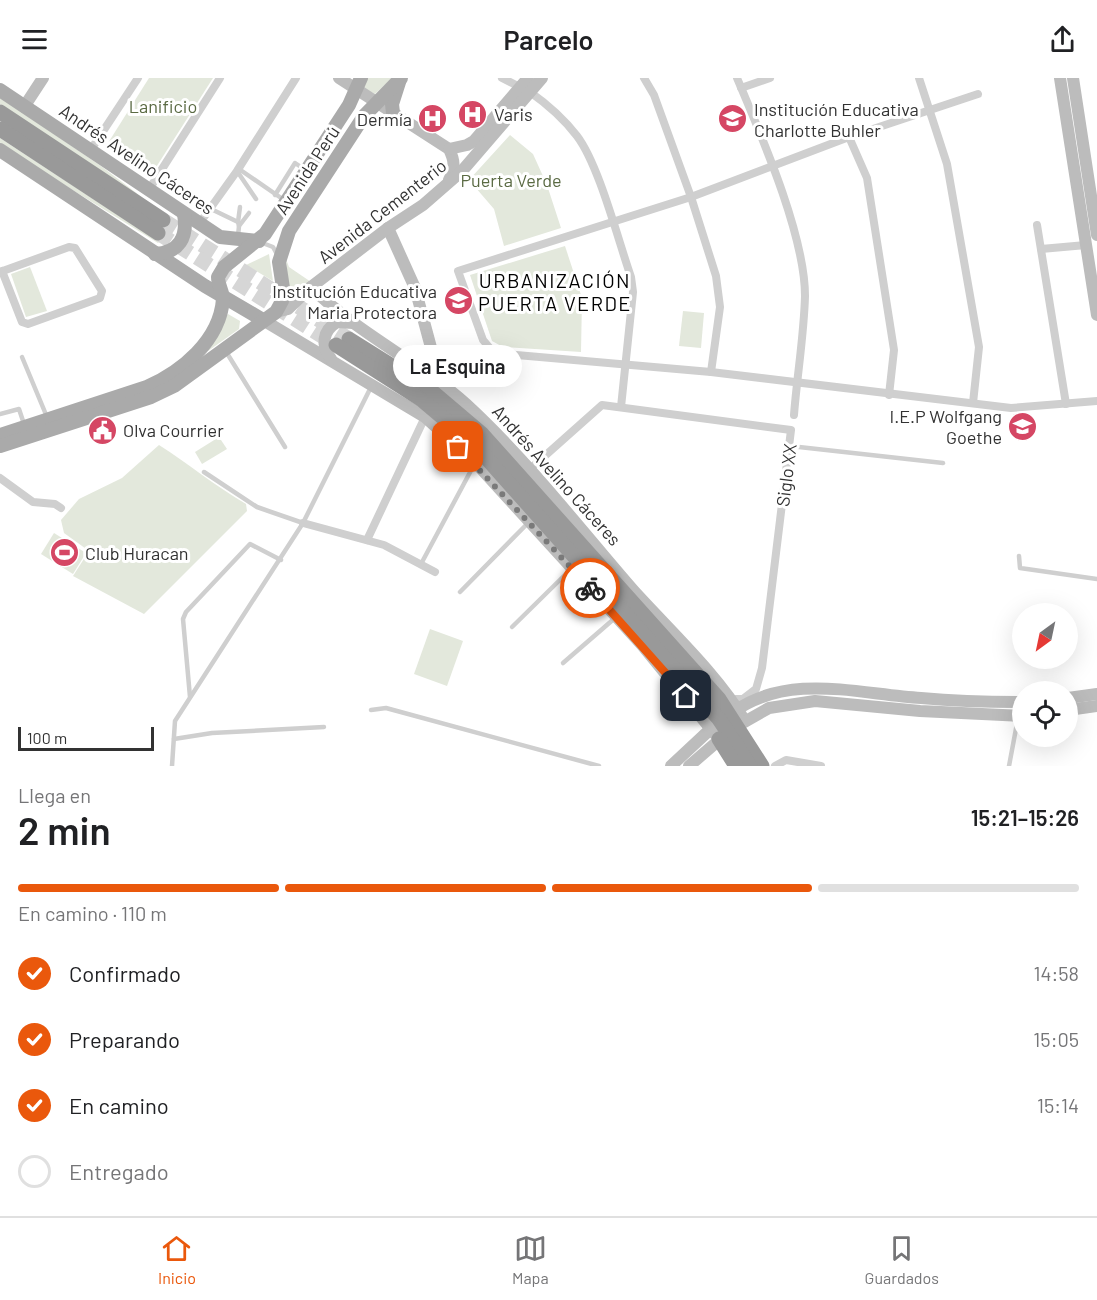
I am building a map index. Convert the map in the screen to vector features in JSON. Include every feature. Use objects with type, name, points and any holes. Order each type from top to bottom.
[{"type":"highway","name":"Andrés Avelino Cáceres","points":[[0,112],[161,227],[0,129]]},
{"type":"highway","name":"Andrés Avelino Cáceres","points":[[336,350],[429,389],[482,434],[656,638],[719,718],[750,766]]},
{"type":"highway","name":"Andrés Avelino Cáceres","points":[[656,638],[719,699],[762,766]]},
{"type":"highway","points":[[741,715],[774,766]]},
{"type":"highway","points":[[715,733],[736,766]]},
{"type":"main road","points":[[24,107],[43,78]]},
{"type":"main road","points":[[339,78],[359,83],[376,101],[449,149],[454,159],[454,170],[449,180]]},
{"type":"main road","points":[[393,113],[392,104],[401,78]]},
{"type":"main road","name":"Avenida Perú","points":[[280,268],[288,231],[376,101],[401,78]]},
{"type":"main road","name":"Avenida Cementerio","points":[[449,149],[474,141],[526,86],[542,78]]},
{"type":"main road","points":[[1060,78],[1097,235]]},
{"type":"main road","points":[[1073,78],[1089,197],[1086,245],[1095,283],[1097,315]]},
{"type":"main road","name":"Avenida Perú","points":[[259,241],[281,198],[306,171],[359,83]]},
{"type":"main road","name":"Avenida Cementerio","points":[[269,316],[288,309],[311,287],[388,228],[423,205],[462,171],[526,86]]},
{"type":"main road","name":"Andrés Avelino Cáceres","points":[[0,90],[190,222],[220,237],[259,241]]},
{"type":"main road","points":[[0,150],[222,294],[269,316]]},
{"type":"main road","points":[[161,254],[177,248],[190,222]]},
{"type":"main road","points":[[388,228],[415,288],[440,383]]},
{"type":"main road","points":[[0,435],[147,387],[170,377],[186,366],[217,321],[222,294],[218,277],[241,238]]},
{"type":"main road","points":[[0,446],[151,398],[174,386],[269,316],[282,300],[280,268]]},
{"type":"main road","name":"Andrés Avelino Cáceres","points":[[311,287],[332,308],[440,383],[467,405],[529,470],[741,715]]},
{"type":"main road","name":"Andrés Avelino Cáceres","points":[[269,316],[336,350],[372,384],[425,417],[475,462],[616,617],[715,733]]},
{"type":"main road","points":[[336,350],[324,341],[328,330],[337,322],[352,323]]},
{"type":"main road","points":[[671,766],[741,715],[756,694],[814,687],[921,698],[1012,701]]},
{"type":"main road","points":[[1078,697],[1097,694]]},
{"type":"main road","points":[[741,715],[815,700],[1012,716]]},
{"type":"main road","points":[[985,715],[986,700]]},
{"type":"main road","points":[[1078,709],[1097,706]]},
{"type":"main road","points":[[689,766],[715,733]]},
{"type":"street","points":[[90,152],[138,78]]},
{"type":"street","points":[[148,191],[220,78]]},
{"type":"street","points":[[190,222],[211,209],[296,78]]},
{"type":"street","points":[[644,78],[654,95],[691,197],[716,276],[720,307],[711,372]]},
{"type":"street","points":[[736,78],[772,166],[799,248],[805,295],[794,415]]},
{"type":"street","points":[[741,88],[770,78]]},
{"type":"street","points":[[919,78],[947,164],[979,347],[973,404]]},
{"type":"street","points":[[506,79],[526,86],[578,136],[591,163],[631,277],[633,292],[621,407],[602,405],[529,470]]},
{"type":"street","points":[[978,94],[849,137],[691,197],[458,271],[483,340],[495,353],[711,372],[973,404],[1022,408],[1097,401]]},
{"type":"street","points":[[849,137],[867,178],[871,201],[894,350],[889,395]]},
{"type":"street","points":[[1037,225],[1066,404]]},
{"type":"street","points":[[1041,249],[1086,245]]},
{"type":"street","points":[[75,248],[102,291],[100,298],[28,324],[22,322],[1,271],[75,248]]},
{"type":"street","name":"Siglo XX","points":[[621,407],[792,430],[769,625],[756,694]]},
{"type":"street","points":[[367,540],[425,417]]},
{"type":"street","points":[[0,478],[33,502],[55,504],[61,508]]},
{"type":"street","points":[[303,523],[367,540],[435,572]]},
{"type":"street","points":[[729,699],[743,699],[756,694],[769,708]]},
{"type":"street","points":[[774,766],[786,760],[821,766]]},
{"type":"lane","points":[[237,170],[248,191],[256,199]]},
{"type":"lane","points":[[237,170],[281,198]]},
{"type":"lane","points":[[240,207],[241,238]]},
{"type":"lane","points":[[211,209],[241,238]]},
{"type":"lane","points":[[241,238],[249,213]]},
{"type":"lane","points":[[259,241],[273,247],[280,268]]},
{"type":"lane","points":[[223,348],[285,447]]},
{"type":"lane","points":[[22,357],[48,419]]},
{"type":"lane","points":[[172,766],[175,721],[303,523],[372,384]]},
{"type":"lane","points":[[0,414],[19,409],[25,426]]},
{"type":"lane","points":[[790,446],[943,463]]},
{"type":"lane","points":[[421,564],[475,462]]},
{"type":"lane","points":[[204,472],[257,507],[303,523]]},
{"type":"lane","points":[[460,592],[530,521]]},
{"type":"lane","points":[[190,697],[183,619],[186,612],[250,544],[281,560]]},
{"type":"lane","points":[[1019,556],[1020,568],[1097,579]]},
{"type":"lane","points":[[512,627],[572,568]]},
{"type":"lane","points":[[563,663],[616,617]]},
{"type":"lane","points":[[371,710],[386,708],[600,766]]},
{"type":"lane","points":[[174,739],[212,733],[324,727]]},
{"type":"lane","points":[[1009,766],[1014,747]]},
{"type":"green space","name":"Lanificio","points":[[149,78],[213,78],[153,172],[108,143]]},
{"type":"green space","points":[[365,78],[391,79],[375,94],[363,88]]},
{"type":"green space","points":[[0,97],[101,166],[173,221],[58,146],[0,104]]},
{"type":"green space","name":"Puerta Verde","points":[[510,135],[533,154],[547,185],[561,228],[504,246],[494,209],[469,180]]},
{"type":"green space","points":[[0,138],[159,242],[0,145]]},
{"type":"green space","points":[[565,246],[582,298],[581,352],[503,347],[492,341],[470,275]]},
{"type":"green space","points":[[269,254],[273,281],[246,265]]},
{"type":"green space","points":[[286,259],[289,267],[314,284],[289,298]]},
{"type":"green space","points":[[30,267],[47,311],[26,317],[11,274]]},
{"type":"green space","points":[[683,311],[704,313],[701,348],[679,346]]},
{"type":"green space","points":[[228,314],[240,321],[239,329],[208,351],[206,348]]},
{"type":"green space","points":[[219,437],[227,449],[202,464],[195,452]]},
{"type":"green space","points":[[159,445],[246,504],[247,511],[144,614],[73,576],[89,551],[64,533],[61,520],[79,499],[122,478]]},
{"type":"green space","name":"Club Huracan","points":[[54,533],[86,553],[73,574],[41,554]]},
{"type":"green space","points":[[430,629],[463,641],[447,686],[414,674]]},
{"type":"tunnel","points":[[163,220],[349,339]]},
{"type":"tunnel","points":[[158,233],[336,345]]},
{"type":"way so far","points":[[458,447],[475,462],[590,588]]},
{"type":"place","name":"Varis","points":[[473,114]]},
{"type":"place","name":"Dermía","points":[[433,119]]},
{"type":"place","name":"Institución Educativa Charlotte Buhler","points":[[733,119]]},
{"type":"place","name":"Institución Educativa Maria Protectora","points":[[458,301]]},
{"type":"place","name":"I.E.P Wolfgang Goethe","points":[[1023,426]]},
{"type":"place","name":"Olva Courrier","points":[[102,430]]},
{"type":"place","name":"La Esquina","points":[[458,447]]},
{"type":"place","name":"Club Huracan","points":[[64,553]]},
{"type":"district","name":"URBANIZACIÓN PUERTA VERDE","points":[[555,292]]},
{"type":"route","points":[[590,588],[686,696]]}]
